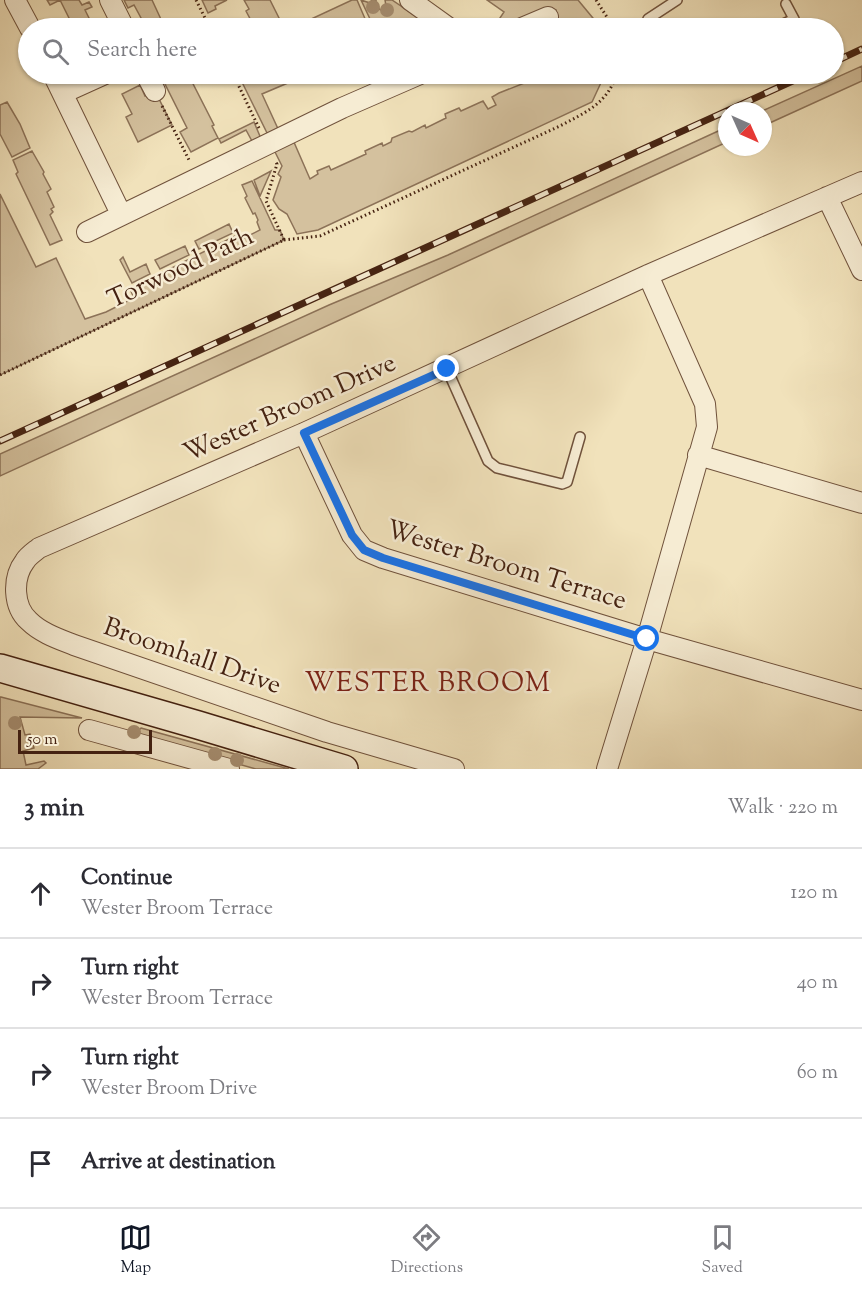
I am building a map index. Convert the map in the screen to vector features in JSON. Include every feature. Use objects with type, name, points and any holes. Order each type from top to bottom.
[{"type":"main road","points":[[0,668],[344,769]]},
{"type":"street","points":[[15,0],[25,18]]},
{"type":"street","points":[[110,0],[119,18]]},
{"type":"street","points":[[410,0],[435,18]]},
{"type":"street","points":[[58,84],[122,214]]},
{"type":"street","points":[[63,93],[83,84]]},
{"type":"street","points":[[87,232],[342,108],[397,84]]},
{"type":"street","name":"Wester Broom Drive","points":[[16,580],[24,562],[39,548],[304,433],[648,275],[862,182]]},
{"type":"street","points":[[827,197],[862,270]]},
{"type":"street","points":[[606,769],[647,639],[707,427],[705,404],[648,275]]},
{"type":"street","name":"Wester Broom Terrace","points":[[304,433],[352,535],[364,550],[383,558],[647,639],[862,700]]},
{"type":"street","points":[[698,455],[862,503]]},
{"type":"street","name":"Broomhall Drive","points":[[16,580],[16,600],[28,621],[47,633],[74,645],[327,732],[454,769]]},
{"type":"street","points":[[99,738],[193,764],[229,769]]},
{"type":"lane","points":[[650,18],[678,0]]},
{"type":"lane","points":[[786,4],[793,18]]},
{"type":"lane","points":[[447,369],[488,461],[497,468],[562,484],[567,482],[580,437]]},
{"type":"path","points":[[196,0],[205,18]]},
{"type":"path","points":[[596,0],[608,18]]},
{"type":"path","points":[[151,84],[197,178]]},
{"type":"path","name":"Torwood Path","points":[[0,375],[284,240],[266,201],[277,164],[238,84]]},
{"type":"path","points":[[284,240],[320,236],[560,126],[595,107],[612,84]]},
{"type":"shaded area","points":[[47,0],[60,0],[50,5]]},
{"type":"shaded area","points":[[60,0],[79,0],[82,5],[89,2],[92,7],[85,10],[89,18],[69,18]]},
{"type":"shaded area","points":[[124,0],[152,0],[160,18],[141,18],[134,5],[128,8]]},
{"type":"shaded area","points":[[202,0],[227,0],[215,6],[216,9],[208,13]]},
{"type":"shaded area","points":[[244,0],[270,0],[279,18],[250,18],[246,11],[249,9]]},
{"type":"shaded area","points":[[352,0],[357,0],[365,18],[313,18]]},
{"type":"shaded area","points":[[361,0],[370,3],[376,0],[376,7],[381,10],[386,6],[385,0],[392,0],[419,18],[370,18]]},
{"type":"shaded area","points":[[487,0],[578,0],[593,18],[558,18],[556,10],[538,18],[500,18],[504,12]]},
{"type":"shaded area","points":[[862,66],[862,81],[772,122],[772,106],[822,84],[844,84],[844,74]]},
{"type":"shaded area","points":[[165,84],[193,84],[214,125],[212,126],[218,138],[191,152],[180,132],[187,128]]},
{"type":"shaded area","points":[[243,84],[286,84],[262,94],[279,131],[269,137]]},
{"type":"shaded area","points":[[522,84],[600,84],[592,102],[318,230],[297,234],[287,214],[279,209],[273,200],[281,177],[278,174],[282,166],[273,148],[293,140],[310,179],[318,174],[317,171],[329,166],[331,170],[366,154],[365,151],[382,143],[383,146],[391,142],[392,138],[425,125],[426,128],[446,118],[445,114],[459,108],[461,111],[483,101],[488,109],[496,105],[492,97]]},
{"type":"shaded area","points":[[140,85],[145,96],[155,91],[172,125],[138,142],[126,117],[132,114],[122,94]]},
{"type":"shaded area","points":[[7,102],[30,148],[12,157],[0,134],[0,105]]},
{"type":"shaded area","points":[[254,122],[262,141],[253,143],[246,130],[221,143],[219,139]]},
{"type":"shaded area","points":[[718,131],[718,146],[0,476],[0,454],[329,305],[448,255]]},
{"type":"shaded area","points":[[32,151],[51,189],[47,192],[54,207],[50,215],[62,240],[50,245],[16,174],[18,172],[13,160]]},
{"type":"shaded area","points":[[271,171],[260,196],[254,180]]},
{"type":"shaded area","points":[[252,181],[275,230],[280,230],[284,240],[0,375],[0,194],[36,267],[56,258],[85,319],[106,312],[134,298],[130,289],[235,236],[238,241],[260,230],[255,213],[253,214],[245,198],[247,196],[242,185]]},
{"type":"shaded area","points":[[229,224],[233,233],[199,249],[195,241]]},
{"type":"shaded area","points":[[185,246],[189,255],[160,269],[155,260]]},
{"type":"shaded area","points":[[123,257],[130,272],[146,264],[150,274],[132,283],[120,260]]},
{"type":"shaded area","points":[[0,697],[82,718],[20,717],[25,735],[30,734],[34,748],[23,751],[26,765],[44,761],[46,763],[38,769],[0,769]]},
{"type":"shaded area","points":[[141,728],[289,769],[256,769],[139,736],[137,732]]},
{"type":"railway","points":[[844,57],[862,49]]},
{"type":"railway","points":[[0,441],[786,84]]},
{"type":"district","name":"WESTER BROOM","points":[[428,684]]},
{"type":"route","points":[[447,369],[304,433],[352,535],[364,550],[383,558],[647,639]]}]
